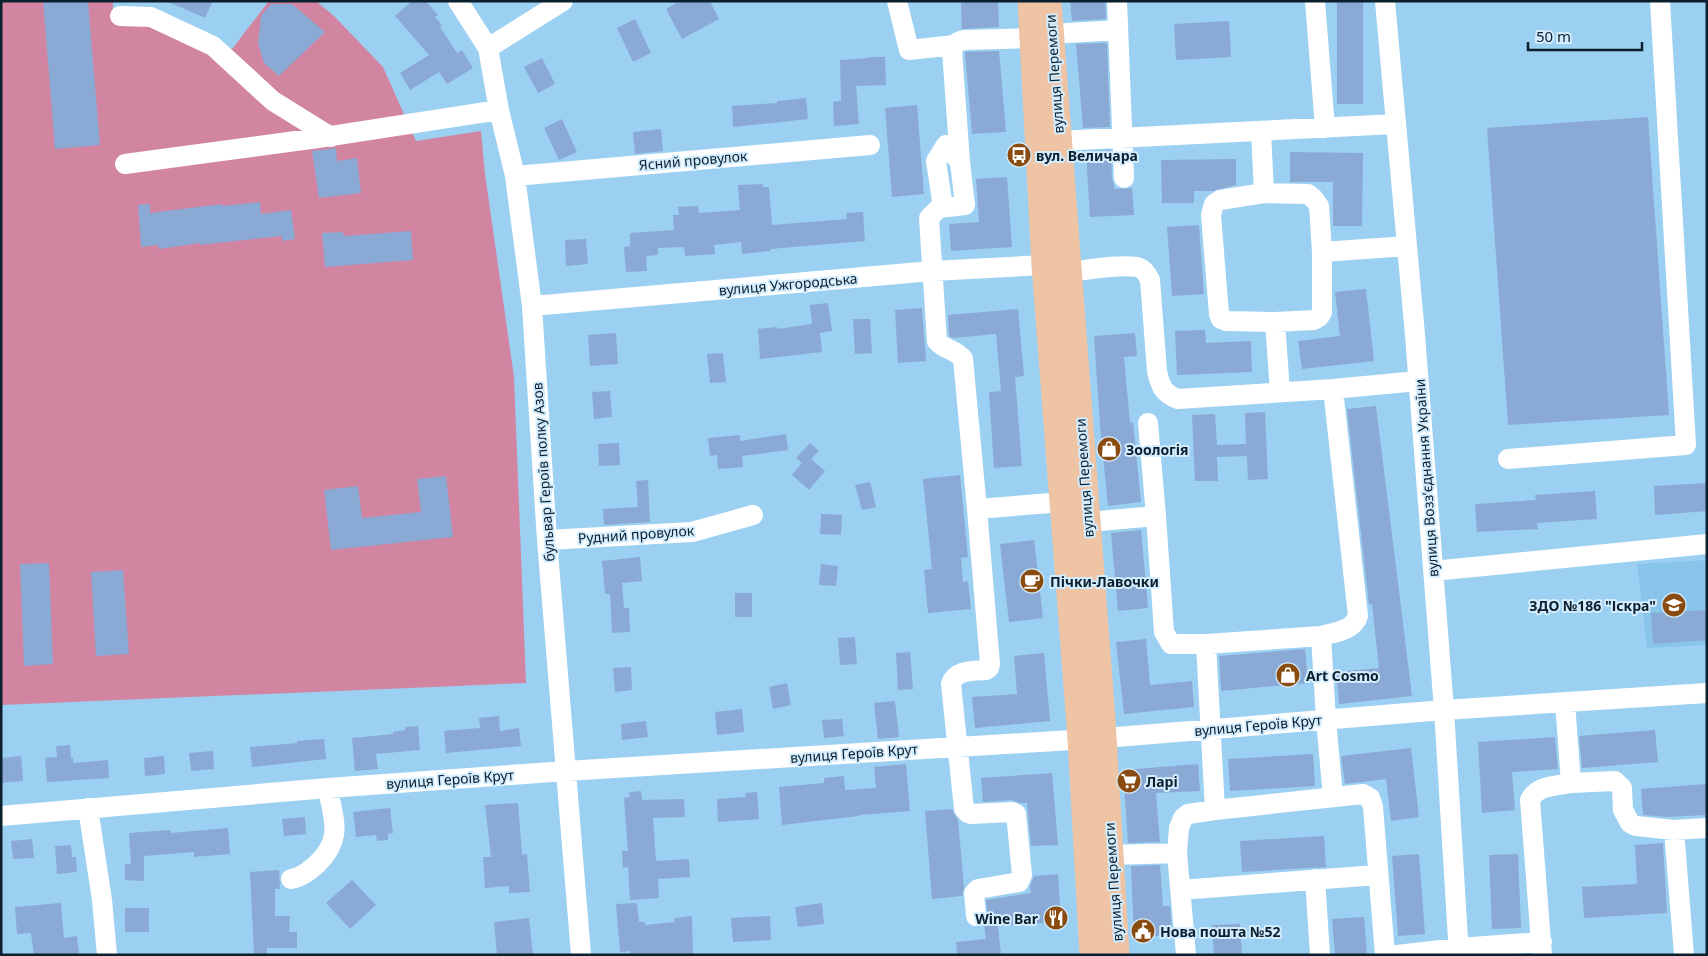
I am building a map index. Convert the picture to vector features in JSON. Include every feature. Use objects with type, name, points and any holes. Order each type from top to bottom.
[{"type":"main road","name":"вулиця Перемоги","points":[[1030,1],[1042,36],[1059,141],[1088,522],[1092,738],[1092,955]]},
{"type":"main road","name":"вулиця Перемоги","points":[[1049,1],[1042,36],[1044,265],[1062,502],[1092,738],[1111,855],[1117,955]]},
{"type":"street","name":"бульвар Героїв полку Азов","points":[[458,1],[488,48],[499,110],[515,176],[532,306],[547,540],[581,955]]},
{"type":"street","points":[[488,48],[564,1]]},
{"type":"street","points":[[897,1],[909,50],[955,45]]},
{"type":"street","points":[[1117,1],[1124,178]]},
{"type":"street","points":[[1315,1],[1325,128]]},
{"type":"street","name":"вулиця Воззʼєднання України","points":[[1385,1],[1407,246],[1444,710],[1459,951]]},
{"type":"street","points":[[1508,459],[1686,445],[1660,1]]},
{"type":"street","points":[[120,16],[152,17],[213,46],[273,100],[331,136]]},
{"type":"street","points":[[976,916],[974,893],[978,889],[1019,882],[1021,880],[1016,816],[1012,812],[971,814],[965,812],[951,684],[953,678],[958,674],[986,670],[990,664],[963,359],[959,354],[941,346],[937,341],[932,271],[929,218],[935,210],[943,207],[965,205],[952,50],[959,41],[965,40],[1118,30]]},
{"type":"street","points":[[125,164],[331,136],[499,110]]},
{"type":"street","points":[[1059,141],[1396,124]]},
{"type":"street","points":[[1261,131],[1264,193]]},
{"type":"street","name":"Ясний провулок","points":[[515,176],[870,145]]},
{"type":"street","points":[[1264,193],[1312,196],[1319,206],[1322,252],[1324,306],[1319,317],[1314,320],[1275,322],[1226,321],[1221,318],[1217,310],[1210,215],[1214,204],[1220,200],[1264,193]]},
{"type":"street","points":[[1322,252],[1407,246]]},
{"type":"street","name":"вулиця Ужгородська","points":[[532,306],[932,271],[1044,265]]},
{"type":"street","points":[[1069,272],[1130,267],[1142,268],[1150,280],[1157,372],[1160,384],[1164,392],[1178,399],[1333,389],[1418,381]]},
{"type":"street","points":[[1275,322],[1280,392]]},
{"type":"street","points":[[1148,423],[1164,632],[1171,644],[1206,644],[1321,636],[1351,627],[1356,623],[1358,616],[1333,389]]},
{"type":"street","points":[[977,508],[1062,502]]},
{"type":"street","name":"Рудний провулок","points":[[547,540],[692,532],[753,515]]},
{"type":"street","points":[[1088,522],[1156,516]]},
{"type":"street","points":[[1433,571],[1707,544]]},
{"type":"street","points":[[1321,636],[1333,797]]},
{"type":"street","points":[[1206,644],[1215,810]]},
{"type":"street","name":"вулиця Героїв Крут","points":[[1,816],[328,788],[1092,738],[1444,710],[1707,693]]},
{"type":"street","points":[[1565,702],[1571,783]]},
{"type":"street","points":[[1397,955],[1542,949],[1530,800],[1537,790],[1571,783],[1615,781],[1622,788],[1623,810],[1630,823],[1636,826],[1674,830],[1707,828]]},
{"type":"street","points":[[291,879],[298,878],[307,873],[326,855],[333,844],[335,829],[328,788]]},
{"type":"street","points":[[1186,955],[1177,853],[1179,828],[1183,818],[1188,814],[1215,810],[1363,794],[1367,795],[1372,802],[1384,955]]},
{"type":"street","points":[[88,808],[102,900],[107,955]]},
{"type":"street","points":[[1674,830],[1684,955]]},
{"type":"street","points":[[1111,855],[1177,853]]},
{"type":"street","points":[[1180,890],[1378,874]]},
{"type":"street","points":[[1315,880],[1320,955]]},
{"type":"shaded area","points":[[1,1],[113,1],[113,20],[170,24],[232,49],[269,1],[316,1],[334,16],[383,67],[416,141],[481,131],[485,174],[514,377],[526,683],[1,705]]},
{"type":"shaded area","name":"ЗДО №186 \"Іскра\"","points":[[1707,560],[1707,645],[1647,648],[1637,564]]},
{"type":"building","points":[[43,1],[88,1],[100,145],[55,149]]},
{"type":"building","points":[[166,1],[213,1],[205,18]]},
{"type":"building","points":[[412,1],[426,1],[438,15],[435,17],[442,25],[440,27],[457,53],[462,50],[473,68],[447,84],[439,72],[410,90],[400,73],[429,55],[395,16]]},
{"type":"building","points":[[680,1],[710,1],[719,19],[682,39],[666,9]]},
{"type":"building","points":[[961,1],[998,1],[999,27],[962,29]]},
{"type":"building","points":[[1070,1],[1105,1],[1106,19],[1072,21]]},
{"type":"building","points":[[1337,1],[1363,1],[1363,104],[1337,104]]},
{"type":"building","points":[[271,4],[292,4],[325,32],[279,76],[264,63],[258,43],[261,16]]},
{"type":"building","points":[[635,19],[651,53],[633,62],[617,28]]},
{"type":"building","points":[[1229,21],[1231,57],[1176,60],[1174,24]]},
{"type":"building","points":[[1107,43],[1110,127],[1083,128],[1076,44]]},
{"type":"building","points":[[999,51],[1006,132],[972,134],[965,52]]},
{"type":"building","points":[[885,57],[886,85],[856,86],[859,124],[834,126],[833,102],[841,101],[840,60]]},
{"type":"building","points":[[542,58],[555,84],[538,93],[524,67]]},
{"type":"building","points":[[806,98],[808,119],[733,127],[732,106],[777,103],[777,101]]},
{"type":"building","points":[[917,105],[924,194],[892,197],[885,108]]},
{"type":"building","points":[[1648,117],[1669,415],[1508,425],[1487,128]]},
{"type":"building","points":[[562,119],[577,152],[559,160],[544,128]]},
{"type":"building","points":[[661,129],[663,151],[635,154],[633,132]]},
{"type":"building","points":[[336,148],[337,161],[357,158],[361,193],[319,198],[312,151]]},
{"type":"building","points":[[1111,150],[1112,178],[1115,189],[1132,188],[1134,215],[1090,217],[1086,152]]},
{"type":"building","points":[[1290,152],[1363,153],[1362,226],[1333,226],[1333,182],[1290,182]]},
{"type":"building","points":[[1236,159],[1236,185],[1213,191],[1194,191],[1194,203],[1162,203],[1161,160]]},
{"type":"building","points":[[1007,177],[1012,247],[951,251],[949,224],[979,222],[976,179]]},
{"type":"building","points":[[763,184],[763,187],[769,187],[772,225],[847,219],[846,213],[863,212],[865,241],[770,249],[770,251],[742,254],[741,242],[714,245],[715,254],[685,256],[684,247],[658,248],[658,255],[646,256],[647,271],[626,272],[624,247],[630,246],[630,233],[674,230],[673,215],[679,215],[678,207],[698,206],[699,213],[740,210],[738,185]]},
{"type":"building","points":[[260,202],[261,214],[291,210],[295,239],[282,241],[282,236],[200,245],[200,243],[159,249],[158,245],[141,247],[138,205],[150,204],[150,213],[222,204],[222,206]]},
{"type":"building","points":[[1199,225],[1204,294],[1172,296],[1167,227]]},
{"type":"building","points":[[411,231],[413,260],[325,267],[322,233],[343,232],[344,236]]},
{"type":"building","points":[[586,239],[588,264],[566,266],[565,240]]},
{"type":"building","points":[[1366,289],[1374,361],[1302,369],[1298,341],[1340,336],[1335,292]]},
{"type":"building","points":[[828,303],[832,331],[820,333],[822,352],[760,359],[758,329],[777,327],[777,329],[812,324],[810,305]]},
{"type":"building","points":[[922,308],[926,361],[898,363],[895,310]]},
{"type":"building","points":[[1018,309],[1024,376],[1015,377],[1022,466],[994,468],[989,392],[1001,391],[996,334],[953,338],[949,336],[948,315]]},
{"type":"building","points":[[853,319],[870,319],[872,353],[855,354]]},
{"type":"building","points":[[1205,330],[1206,343],[1251,341],[1252,372],[1177,375],[1175,331]]},
{"type":"building","points":[[616,333],[618,364],[590,366],[588,335]]},
{"type":"building","points":[[1135,333],[1137,356],[1124,357],[1130,423],[1133,422],[1141,502],[1108,506],[1094,336]]},
{"type":"building","points":[[723,353],[726,382],[710,383],[707,354]]},
{"type":"building","points":[[610,391],[612,417],[594,419],[592,392]]},
{"type":"building","points":[[1376,406],[1412,696],[1339,704],[1336,672],[1379,668],[1372,604],[1369,605],[1347,409]]},
{"type":"building","points":[[1265,412],[1268,479],[1248,480],[1247,456],[1217,457],[1218,481],[1195,481],[1192,415],[1215,414],[1217,445],[1246,444],[1245,413]]},
{"type":"building","points":[[786,434],[788,450],[742,456],[743,467],[718,469],[717,455],[710,456],[708,438],[740,435],[740,441]]},
{"type":"building","points":[[619,443],[620,465],[599,466],[598,444]]},
{"type":"building","points":[[810,443],[819,451],[811,459],[825,471],[809,490],[792,475],[802,463],[796,458]]},
{"type":"building","points":[[960,475],[968,557],[961,558],[963,582],[968,581],[971,609],[928,613],[924,570],[932,569],[923,479]]},
{"type":"building","points":[[446,476],[453,537],[331,550],[324,490],[358,486],[362,518],[421,512],[417,479]]},
{"type":"building","points":[[648,480],[650,522],[604,525],[603,509],[638,507],[636,481]]},
{"type":"building","points":[[870,482],[876,507],[862,510],[855,485]]},
{"type":"building","points":[[1707,483],[1707,511],[1655,515],[1654,486]]},
{"type":"building","points":[[1595,491],[1597,519],[1537,523],[1538,529],[1477,532],[1475,504],[1536,500],[1535,495]]},
{"type":"building","points":[[821,514],[842,515],[841,535],[820,534]]},
{"type":"building","points":[[1141,530],[1148,608],[1118,611],[1111,533]]},
{"type":"building","points":[[1034,540],[1043,618],[1009,622],[1000,544]]},
{"type":"building","points":[[640,557],[642,581],[622,583],[624,608],[629,608],[630,632],[612,633],[610,594],[605,594],[602,561]]},
{"type":"building","points":[[49,563],[53,664],[24,666],[20,564]]},
{"type":"building","points":[[821,564],[838,566],[836,586],[819,585]]},
{"type":"building","points":[[123,570],[129,654],[96,656],[91,572]]},
{"type":"building","points":[[735,593],[752,593],[752,617],[735,617]]},
{"type":"building","points":[[1707,610],[1707,640],[1653,644],[1651,613]]},
{"type":"building","points":[[855,637],[857,664],[840,665],[838,638]]},
{"type":"building","points":[[1146,639],[1150,685],[1192,681],[1194,707],[1124,714],[1116,642]]},
{"type":"building","points":[[1305,649],[1308,683],[1221,691],[1219,656]]},
{"type":"building","points":[[910,652],[913,689],[898,690],[896,653]]},
{"type":"building","points":[[1044,653],[1050,721],[975,728],[972,697],[1017,694],[1014,656]]},
{"type":"building","points":[[631,667],[632,690],[615,692],[613,668]]},
{"type":"building","points":[[787,683],[791,705],[773,709],[769,687]]},
{"type":"building","points":[[895,701],[899,737],[878,739],[874,703]]},
{"type":"building","points":[[742,709],[744,732],[717,735],[715,712]]},
{"type":"building","points":[[499,716],[500,731],[519,728],[521,746],[446,753],[444,731],[480,728],[479,718]]},
{"type":"building","points":[[842,719],[844,736],[824,738],[822,720]]},
{"type":"building","points":[[646,721],[648,737],[622,740],[621,724]]},
{"type":"building","points":[[418,726],[420,750],[376,754],[378,769],[355,771],[352,738],[393,734],[393,732],[405,730],[405,727]]},
{"type":"building","points":[[1655,730],[1658,762],[1582,768],[1579,736]]},
{"type":"building","points":[[1555,737],[1558,769],[1512,772],[1515,810],[1482,813],[1478,742]]},
{"type":"building","points":[[324,739],[326,759],[252,767],[250,747]]},
{"type":"building","points":[[70,745],[73,763],[108,760],[109,778],[47,782],[45,758],[57,757],[56,746]]},
{"type":"building","points":[[1411,748],[1419,817],[1391,821],[1386,779],[1345,784],[1341,756]]},
{"type":"building","points":[[213,751],[214,769],[191,771],[189,753]]},
{"type":"building","points":[[1313,754],[1315,786],[1230,791],[1228,759]]},
{"type":"building","points":[[21,756],[23,781],[1,783],[1,758]]},
{"type":"building","points":[[164,756],[165,774],[145,776],[144,758]]},
{"type":"building","points":[[906,764],[910,811],[859,815],[782,825],[779,787],[824,783],[824,778],[844,776],[845,790],[876,788],[874,767]]},
{"type":"building","points":[[1198,764],[1200,791],[1156,793],[1160,842],[1128,843],[1123,770]]},
{"type":"building","points":[[1052,773],[1058,845],[1031,846],[1027,803],[1011,800],[983,802],[981,778]]},
{"type":"building","points":[[1707,784],[1707,815],[1668,817],[1643,815],[1641,789]]},
{"type":"building","points":[[641,791],[642,800],[684,799],[685,817],[653,818],[656,861],[689,859],[690,877],[658,879],[659,898],[630,900],[628,867],[623,868],[622,851],[628,851],[624,798],[630,797],[629,792]]},
{"type":"building","points":[[757,792],[759,819],[718,822],[717,799],[746,797],[745,793]]},
{"type":"building","points":[[518,803],[522,855],[527,854],[530,892],[509,893],[509,886],[485,888],[483,857],[491,857],[485,805]]},
{"type":"building","points":[[390,808],[393,833],[388,834],[388,840],[377,841],[376,835],[356,837],[353,812]]},
{"type":"building","points":[[952,809],[958,820],[964,888],[962,896],[932,899],[925,811]]},
{"type":"building","points":[[305,817],[306,834],[284,836],[282,819]]},
{"type":"building","points":[[228,828],[230,854],[194,857],[194,852],[144,856],[144,881],[125,880],[125,864],[131,864],[129,833],[170,830],[171,833]]},
{"type":"building","points":[[1324,836],[1326,867],[1242,872],[1240,841]]},
{"type":"building","points":[[32,839],[34,858],[13,859],[11,841]]},
{"type":"building","points":[[1663,843],[1667,913],[1584,918],[1582,887],[1637,884],[1635,845]]},
{"type":"building","points":[[71,845],[72,857],[76,857],[77,872],[57,874],[55,846]]},
{"type":"building","points":[[1419,854],[1425,934],[1398,936],[1392,856]]},
{"type":"building","points":[[1518,854],[1521,928],[1492,929],[1489,855]]},
{"type":"building","points":[[1160,865],[1163,906],[1170,906],[1172,935],[1134,937],[1131,866]]},
{"type":"building","points":[[279,870],[280,889],[275,889],[275,916],[290,916],[289,932],[297,932],[297,948],[267,948],[267,955],[254,955],[250,872]]},
{"type":"building","points":[[1058,874],[1061,922],[998,926],[1001,955],[957,955],[956,942],[986,939],[984,924],[988,915],[986,900],[1031,893],[1030,886],[1034,876]]},
{"type":"building","points":[[352,880],[376,905],[350,929],[326,903]]},
{"type":"building","points":[[61,903],[64,938],[77,936],[79,955],[34,955],[31,933],[17,934],[15,907]]},
{"type":"building","points":[[637,903],[639,922],[645,922],[645,925],[675,922],[674,918],[692,916],[693,955],[631,955],[630,951],[620,952],[616,904]]},
{"type":"building","points":[[822,903],[824,924],[798,927],[795,907]]},
{"type":"building","points":[[125,908],[149,908],[149,932],[125,932]]},
{"type":"building","points":[[770,916],[771,940],[733,942],[731,918]]},
{"type":"building","points":[[1364,917],[1367,955],[1335,955],[1332,919]]},
{"type":"building","points":[[529,918],[533,954],[497,955],[494,922]]},
{"type":"building","points":[[1240,924],[1242,955],[1214,955],[1212,925]]},
{"type":"place","name":"вул. Величара","points":[[1019,155]]},
{"type":"place","name":"Зоологія","points":[[1109,449]]},
{"type":"place","name":"Пічки-Лавочки","points":[[1032,581]]},
{"type":"place","name":"ЗДО №186 \"Іскра\"","points":[[1674,605]]},
{"type":"place","name":"Art Cosmo","points":[[1288,675]]},
{"type":"place","name":"Ларі","points":[[1129,781]]},
{"type":"place","name":"Wine Bar","points":[[1056,918]]},
{"type":"place","name":"Нова пошта №52","points":[[1143,931]]}]
